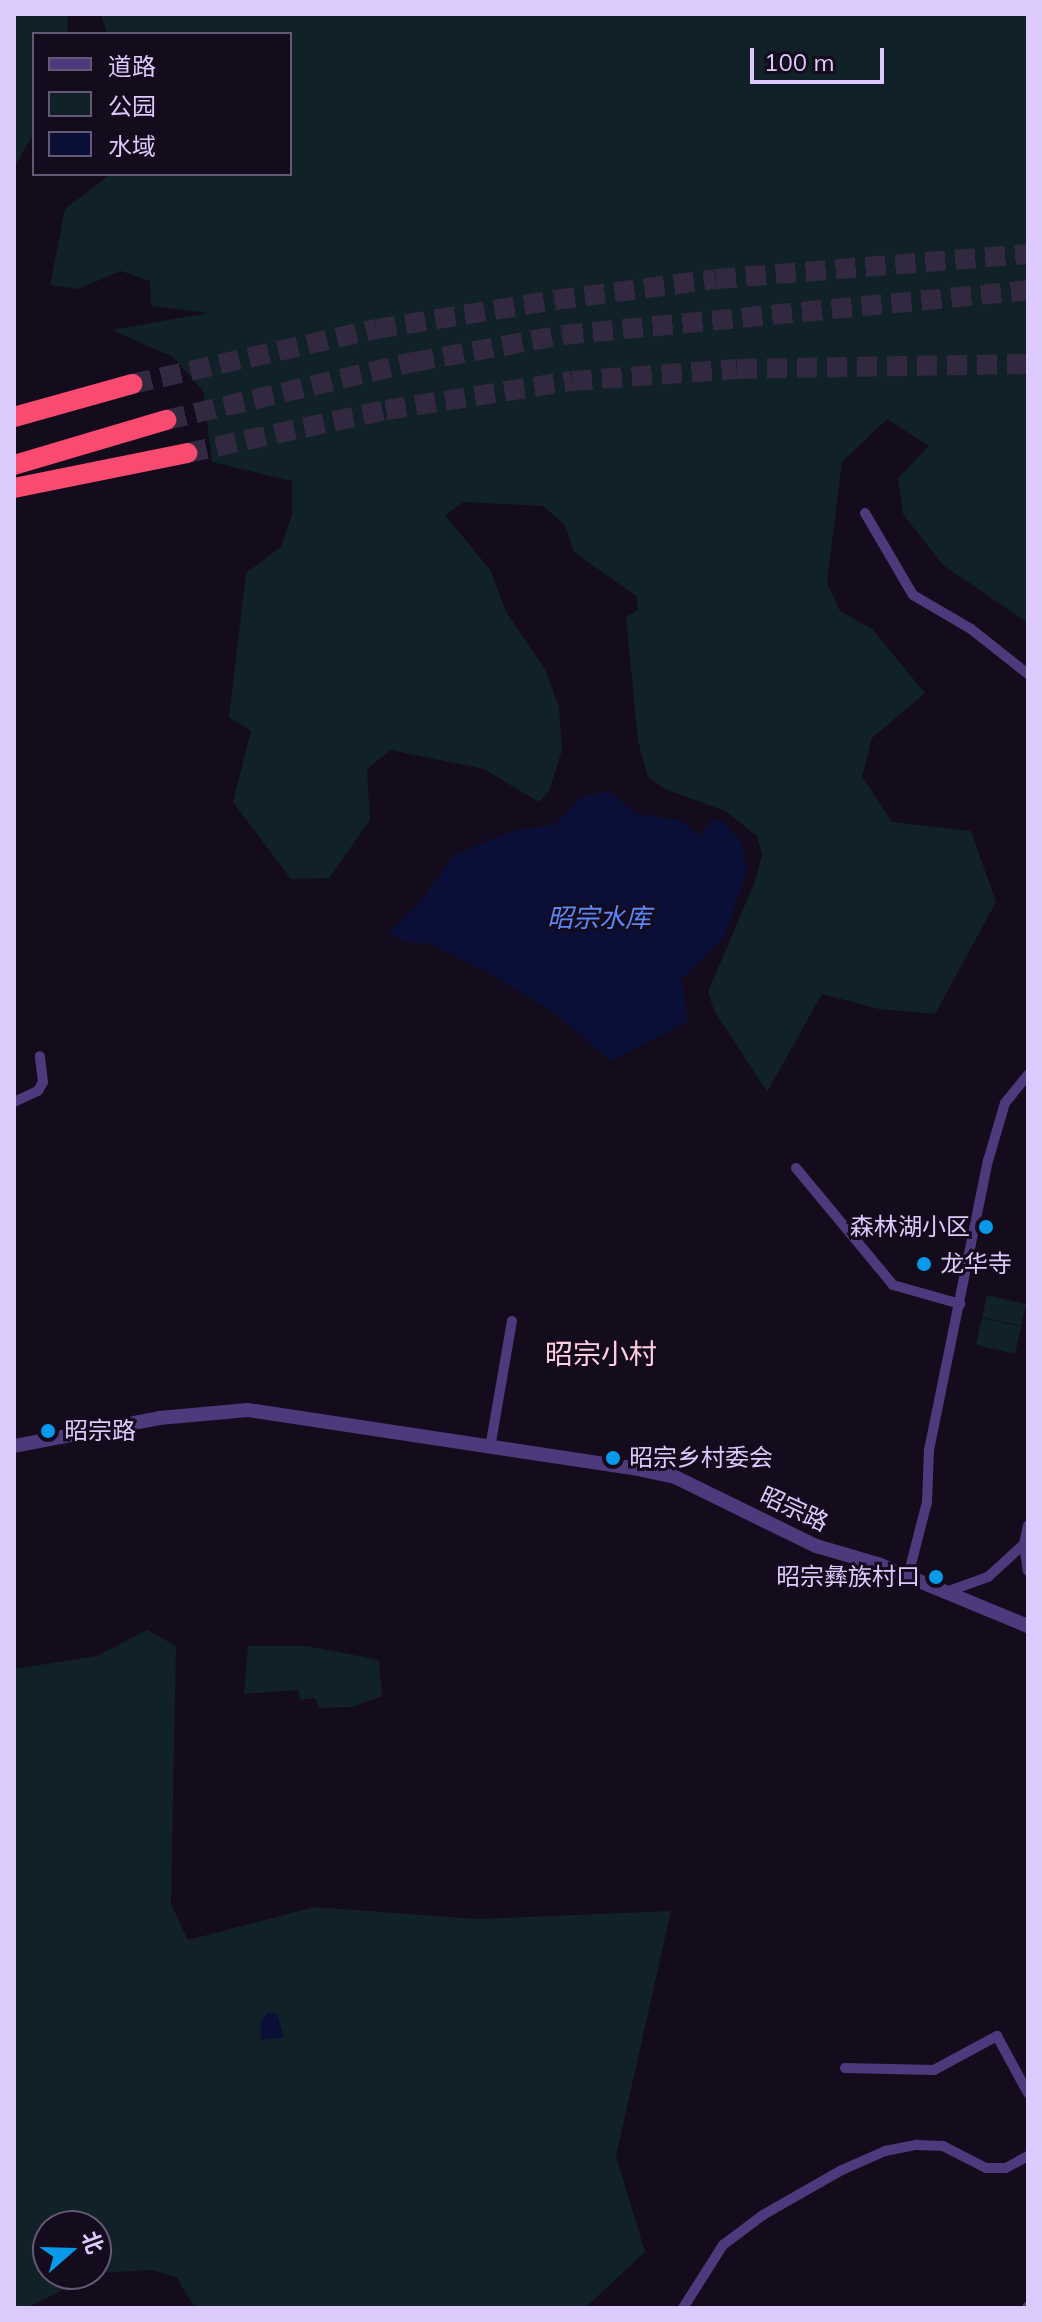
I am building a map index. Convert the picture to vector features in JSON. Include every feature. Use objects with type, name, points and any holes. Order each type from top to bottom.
[{"type":"highway","points":[[14,417],[132,384]]},
{"type":"highway","points":[[14,465],[166,420]]},
{"type":"highway","points":[[14,488],[187,453]]},
{"type":"street","points":[[865,513],[913,595],[971,629],[1028,674]]},
{"type":"street","points":[[14,1102],[38,1091],[43,1082],[40,1056]]},
{"type":"street","points":[[908,1576],[927,1502],[929,1450],[1005,1103],[1028,1075]]},
{"type":"street","points":[[796,1168],[893,1285],[960,1304]]},
{"type":"street","points":[[490,1448],[512,1321]]},
{"type":"street","name":"昭宗路","points":[[14,1446],[159,1418],[248,1410],[675,1477],[816,1546],[908,1576],[1028,1626]]},
{"type":"street","points":[[1028,1525],[1024,1544],[1028,1571]]},
{"type":"street","points":[[946,1592],[988,1577],[1024,1544]]},
{"type":"street","points":[[845,2068],[934,2070],[997,2036],[1028,2093]]},
{"type":"street","points":[[683,2308],[723,2245],[763,2215],[842,2170],[885,2151],[917,2145],[943,2146],[986,2168],[1006,2168],[1028,2156]]},
{"type":"green space","points":[[14,14],[68,14],[67,32],[32,32],[32,136],[16,164]]},
{"type":"green space","points":[[101,14],[1028,14],[1028,623],[943,565],[903,514],[898,478],[929,446],[887,419],[842,462],[827,583],[840,611],[872,629],[925,693],[872,738],[862,776],[892,822],[971,831],[996,902],[935,1014],[879,1009],[822,994],[767,1092],[714,1010],[708,992],[756,879],[762,855],[757,836],[725,811],[665,789],[648,777],[638,741],[626,617],[638,610],[636,596],[574,552],[565,525],[543,506],[464,502],[445,515],[491,571],[506,612],[545,669],[559,707],[562,750],[549,791],[539,802],[484,769],[391,750],[367,769],[370,820],[329,878],[291,879],[233,802],[251,731],[229,717],[246,573],[281,547],[292,515],[292,481],[212,462],[203,391],[173,357],[111,330],[208,313],[151,306],[150,281],[121,271],[78,289],[50,285],[65,209],[108,176],[292,176],[292,32],[106,32]]},
{"type":"green space","points":[[987,1295],[1026,1304],[1021,1326],[982,1317]]},
{"type":"green space","points":[[982,1318],[1021,1327],[1015,1354],[976,1345]]},
{"type":"green space","points":[[147,1630],[176,1646],[171,1904],[188,1940],[315,1907],[477,1919],[671,1911],[616,2156],[645,2252],[585,2308],[195,2308],[177,2278],[153,2270],[112,2272],[112,2210],[32,2210],[32,2290],[62,2290],[27,2308],[14,2308],[14,1669],[97,1656]]},
{"type":"green space","points":[[248,1646],[307,1646],[379,1660],[382,1696],[352,1707],[319,1708],[315,1698],[300,1700],[298,1690],[244,1694]]},
{"type":"water","name":"昭宗水库","points":[[608,791],[637,814],[682,821],[699,837],[711,820],[724,822],[742,844],[747,870],[724,937],[681,979],[688,1021],[611,1061],[556,1014],[496,977],[430,944],[403,941],[389,932],[420,902],[454,855],[513,831],[556,824],[582,797]]},
{"type":"water","points":[[267,2013],[277,2014],[284,2037],[261,2040],[261,2022]]},
{"type":"tunnel","points":[[132,384],[376,329],[555,300],[716,279],[1028,254]]},
{"type":"tunnel","points":[[166,420],[414,362],[563,335],[1028,290]]},
{"type":"tunnel","points":[[187,453],[386,410],[572,381],[737,369],[1028,364]]},
{"type":"place","name":"森林湖小区","points":[[986,1227]]},
{"type":"place","name":"龙华寺","points":[[924,1264]]},
{"type":"place","name":"昭宗路","points":[[48,1431]]},
{"type":"place","name":"昭宗乡村委会","points":[[613,1458]]},
{"type":"place","name":"昭宗彝族村口","points":[[936,1577]]},
{"type":"district","name":"昭宗小村","points":[[601,1354]]}]
